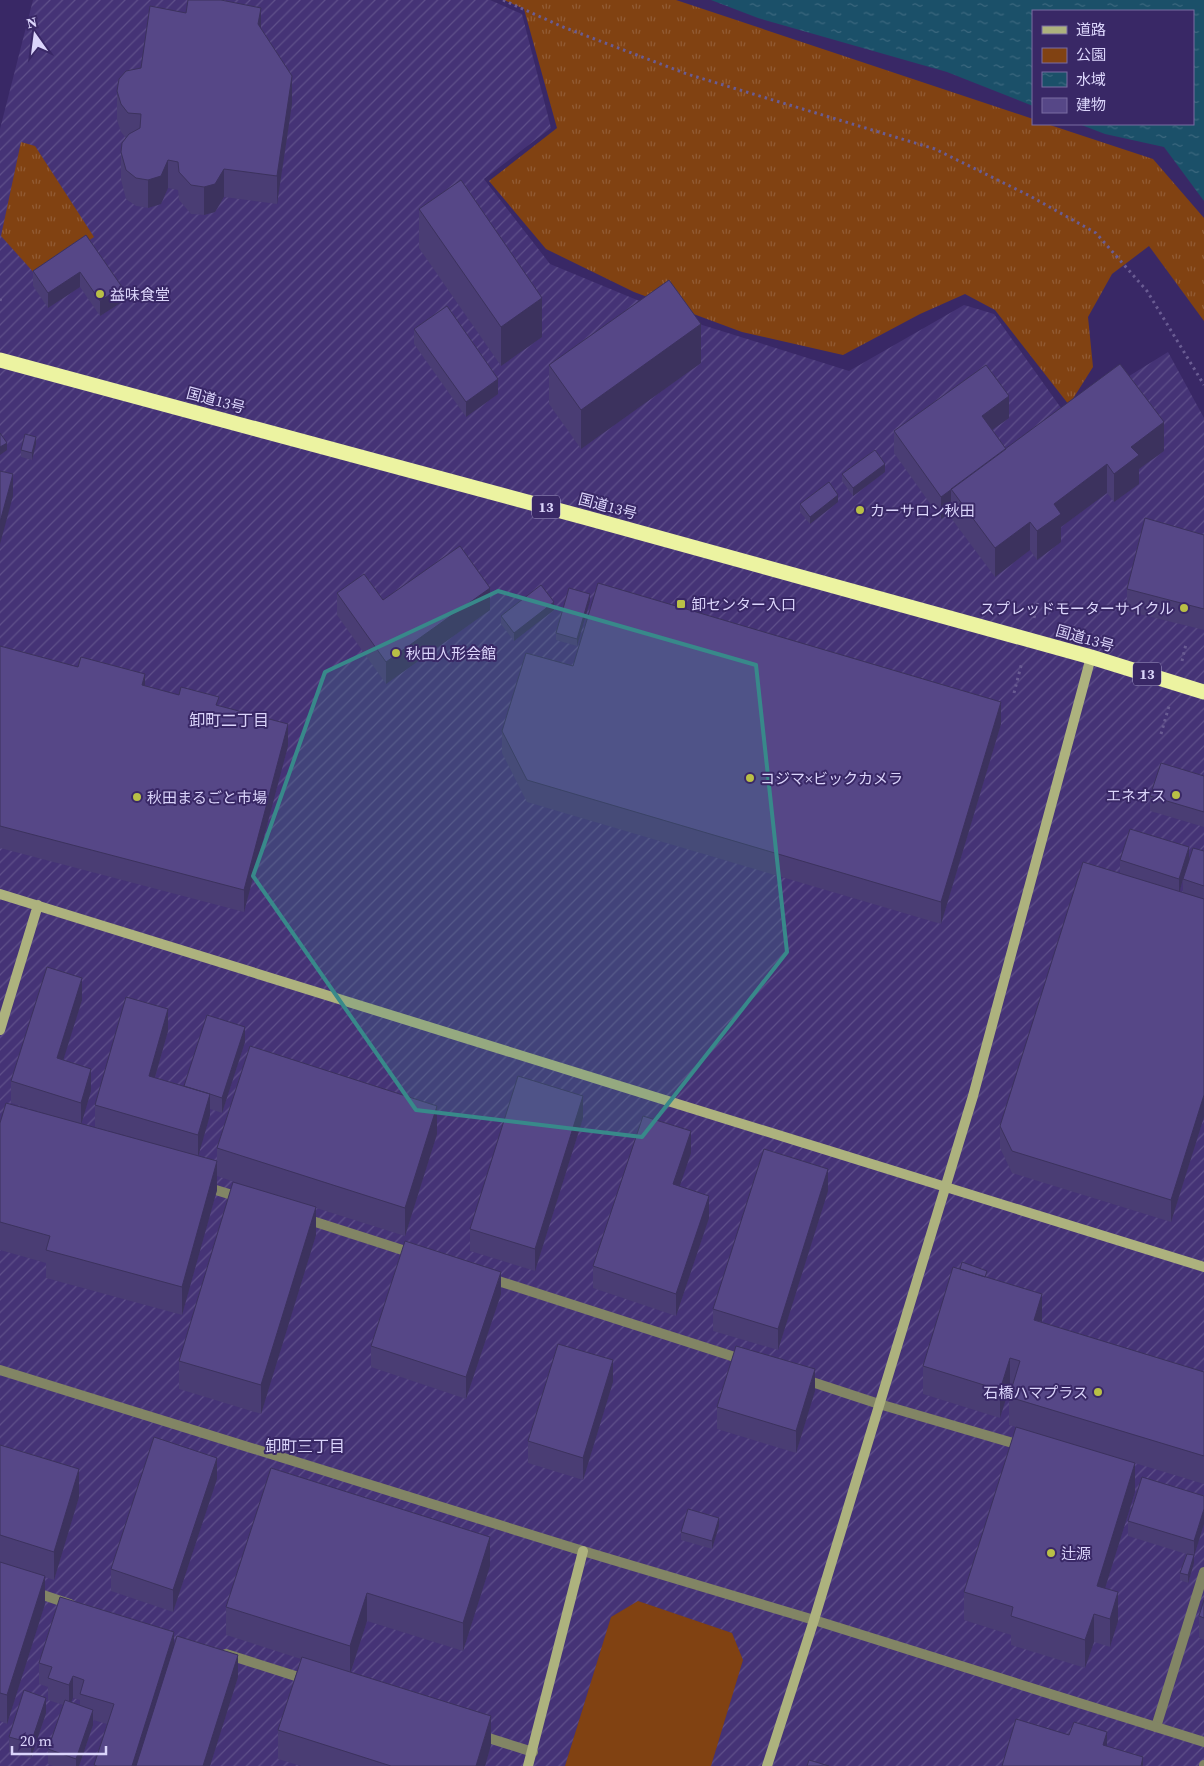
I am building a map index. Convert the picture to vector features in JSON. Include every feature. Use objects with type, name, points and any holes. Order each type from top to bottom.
[{"type":"highway","name":"国道13号","points":[[0,360],[568,513],[1091,657],[1204,692]]},
{"type":"street","points":[[767,1766],[814,1620],[973,1096],[1091,657]]},
{"type":"street","points":[[0,894],[1204,1267]]},
{"type":"street","points":[[0,1030],[38,906]]},
{"type":"street","points":[[198,1184],[255,1203]]},
{"type":"street","points":[[293,1215],[426,1258]]},
{"type":"street","points":[[482,1276],[756,1364]]},
{"type":"street","points":[[0,1370],[583,1552],[814,1620],[1204,1742]]},
{"type":"street","points":[[794,1377],[1032,1449]]},
{"type":"street","points":[[528,1766],[583,1552]]},
{"type":"street","points":[[1156,1727],[1204,1572]]},
{"type":"street","points":[[28,1590],[76,1606]]},
{"type":"street","points":[[219,1651],[314,1682]]},
{"type":"street","points":[[466,1731],[532,1752]]},
{"type":"path","points":[[503,0],[563,27],[687,74],[935,149],[1038,201],[1096,233],[1147,292],[1204,385]]},
{"type":"highlighted area","points":[[498,591],[756,665],[787,952],[642,1137],[416,1110],[253,876],[325,672]]},
{"type":"shaded area","points":[[33,0],[490,0],[522,14],[551,128],[484,179],[550,264],[683,319],[849,371],[964,305],[994,314],[1066,415],[1168,352],[1204,418],[1204,1766],[0,1766],[0,129]]},
{"type":"green space","points":[[504,0],[676,0],[1032,119],[1032,125],[1050,125],[1153,159],[1204,218],[1204,321],[1149,246],[1112,274],[1088,317],[1093,367],[1069,405],[995,310],[965,294],[920,314],[843,355],[742,332],[634,292],[546,249],[489,181],[557,128],[524,9]]},
{"type":"green space","points":[[21,142],[35,146],[94,237],[36,275],[1,236]]},
{"type":"green space","points":[[638,1601],[732,1633],[743,1660],[711,1766],[565,1766],[611,1617]]},
{"type":"water","points":[[711,0],[1204,0],[1204,201],[1164,147],[1105,134],[1082,125],[1194,125],[1194,10],[1032,10],[1032,106],[947,72],[758,18]]},
{"type":"building","points":[[188,0],[221,0],[261,8],[258,24],[292,76],[277,176],[224,169],[215,184],[204,187],[191,185],[179,172],[178,162],[168,160],[161,176],[148,180],[136,178],[126,170],[121,152],[122,143],[129,134],[140,128],[141,114],[128,113],[121,104],[117,91],[119,79],[126,71],[141,68],[150,6],[186,13]]},
{"type":"building","points":[[461,180],[542,298],[501,327],[419,209]]},
{"type":"building","points":[[86,235],[122,287],[100,301],[80,272],[48,293],[33,271]]},
{"type":"building","points":[[669,280],[701,324],[581,410],[549,365]]},
{"type":"building","points":[[447,306],[498,379],[466,402],[414,329]]},
{"type":"building","points":[[1120,364],[1164,422],[1131,447],[1139,455],[1114,474],[1107,464],[1054,504],[1061,514],[1037,531],[1030,522],[995,548],[951,489]]},
{"type":"building","points":[[986,365],[1009,396],[982,416],[1006,449],[941,497],[894,431]]},
{"type":"building","points":[[0,433],[7,443],[0,447]]},
{"type":"building","points":[[25,434],[36,437],[32,453],[21,450]]},
{"type":"building","points":[[875,450],[885,464],[853,488],[842,474]]},
{"type":"building","points":[[0,471],[13,474],[0,522]]},
{"type":"building","points":[[829,482],[838,495],[810,517],[800,504]]},
{"type":"building","points":[[1145,518],[1204,535],[1204,609],[1127,589]]},
{"type":"building","points":[[460,546],[490,588],[386,662],[337,593],[364,574],[383,600]]},
{"type":"building","name":"コジマ×ビックカメラ","points":[[598,583],[1001,702],[941,902],[527,780],[502,731],[526,653],[573,666]]},
{"type":"building","points":[[541,585],[554,602],[514,633],[501,616]]},
{"type":"building","points":[[569,588],[590,594],[577,639],[556,633]]},
{"type":"building","name":"秋田まるごと市場","points":[[0,646],[78,667],[81,657],[145,674],[142,685],[179,695],[181,687],[219,697],[216,705],[288,724],[244,890],[0,826]]},
{"type":"building","points":[[1161,763],[1204,776],[1204,812],[1150,796]]},
{"type":"building","points":[[1130,829],[1189,847],[1179,879],[1120,860]]},
{"type":"building","points":[[1193,848],[1204,851],[1204,886],[1183,879]]},
{"type":"building","points":[[1083,862],[1204,899],[1204,1095],[1171,1200],[1012,1151],[1000,1126]]},
{"type":"building","points":[[47,967],[82,978],[57,1058],[91,1069],[81,1103],[11,1081]]},
{"type":"building","points":[[126,997],[168,1009],[149,1076],[210,1094],[198,1135],[95,1105]]},
{"type":"building","points":[[207,1015],[245,1027],[222,1098],[184,1086]]},
{"type":"building","points":[[250,1046],[437,1106],[405,1208],[217,1148]]},
{"type":"building","points":[[518,1076],[583,1096],[535,1249],[470,1229]]},
{"type":"building","points":[[6,1103],[217,1161],[182,1287],[46,1250],[50,1236],[0,1222],[0,1123]]},
{"type":"building","points":[[643,1116],[691,1131],[673,1184],[709,1196],[676,1294],[593,1266]]},
{"type":"building","points":[[764,1149],[828,1169],[778,1329],[713,1309]]},
{"type":"building","points":[[233,1182],[316,1207],[261,1385],[179,1361]]},
{"type":"building","points":[[405,1241],[501,1272],[466,1377],[371,1346]]},
{"type":"building","points":[[962,1262],[987,1271],[985,1277],[960,1269]]},
{"type":"building","name":"石橋ハマプラス","points":[[953,1267],[1042,1294],[1034,1320],[1204,1372],[1204,1456],[1009,1397],[1020,1361],[1010,1358],[1000,1390],[923,1366]]},
{"type":"building","points":[[558,1344],[613,1360],[583,1458],[528,1441]]},
{"type":"building","points":[[736,1346],[815,1369],[796,1431],[717,1407]]},
{"type":"building","name":"辻源","points":[[1016,1427],[1135,1463],[1097,1586],[1118,1592],[1110,1619],[1094,1614],[1085,1640],[1011,1616],[1013,1607],[964,1592]]},
{"type":"building","points":[[154,1437],[217,1458],[173,1590],[111,1569]]},
{"type":"building","points":[[0,1445],[79,1469],[54,1552],[0,1535]]},
{"type":"building","points":[[271,1468],[490,1537],[463,1623],[367,1593],[350,1646],[226,1607]]},
{"type":"building","points":[[1142,1477],[1204,1496],[1204,1509],[1194,1541],[1128,1521]]},
{"type":"building","points":[[688,1509],[719,1518],[712,1541],[681,1532]]},
{"type":"building","points":[[1187,1554],[1194,1555],[1188,1575],[1180,1573]]},
{"type":"building","points":[[0,1562],[45,1576],[7,1695],[0,1693]]},
{"type":"building","points":[[60,1597],[174,1632],[132,1766],[94,1765],[114,1704],[80,1694],[84,1680],[73,1676],[69,1685],[48,1678],[52,1667],[39,1663]]},
{"type":"building","points":[[1204,1600],[1204,1618],[1199,1616]]},
{"type":"building","points":[[177,1636],[238,1655],[203,1766],[136,1766]]},
{"type":"building","points":[[302,1657],[491,1716],[476,1766],[391,1766],[278,1730]]},
{"type":"building","points":[[24,1690],[46,1698],[31,1743],[9,1737]]},
{"type":"building","points":[[65,1700],[93,1710],[76,1759],[48,1749]]},
{"type":"building","points":[[1016,1719],[1069,1735],[1074,1722],[1107,1732],[1103,1745],[1143,1757],[1141,1766],[1002,1766]]},
{"type":"building","points":[[809,1760],[829,1766],[807,1766]]},
{"type":"place","name":"益味食堂","points":[[100,294]]},
{"type":"place","name":"カーサロン秋田","points":[[860,510]]},
{"type":"place","name":"卸センター入口","points":[[681,604]]},
{"type":"place","name":"スプレッドモーターサイクル","points":[[1184,608]]},
{"type":"place","name":"秋田人形会館","points":[[396,653]]},
{"type":"place","name":"コジマ×ビックカメラ","points":[[750,778]]},
{"type":"place","name":"エネオス","points":[[1176,795]]},
{"type":"place","name":"秋田まるごと市場","points":[[137,797]]},
{"type":"place","name":"石橋ハマプラス","points":[[1098,1392]]},
{"type":"place","name":"辻源","points":[[1051,1553]]},
{"type":"district","name":"卸町二丁目","points":[[229,720]]},
{"type":"district","name":"卸町三丁目","points":[[305,1446]]}]
